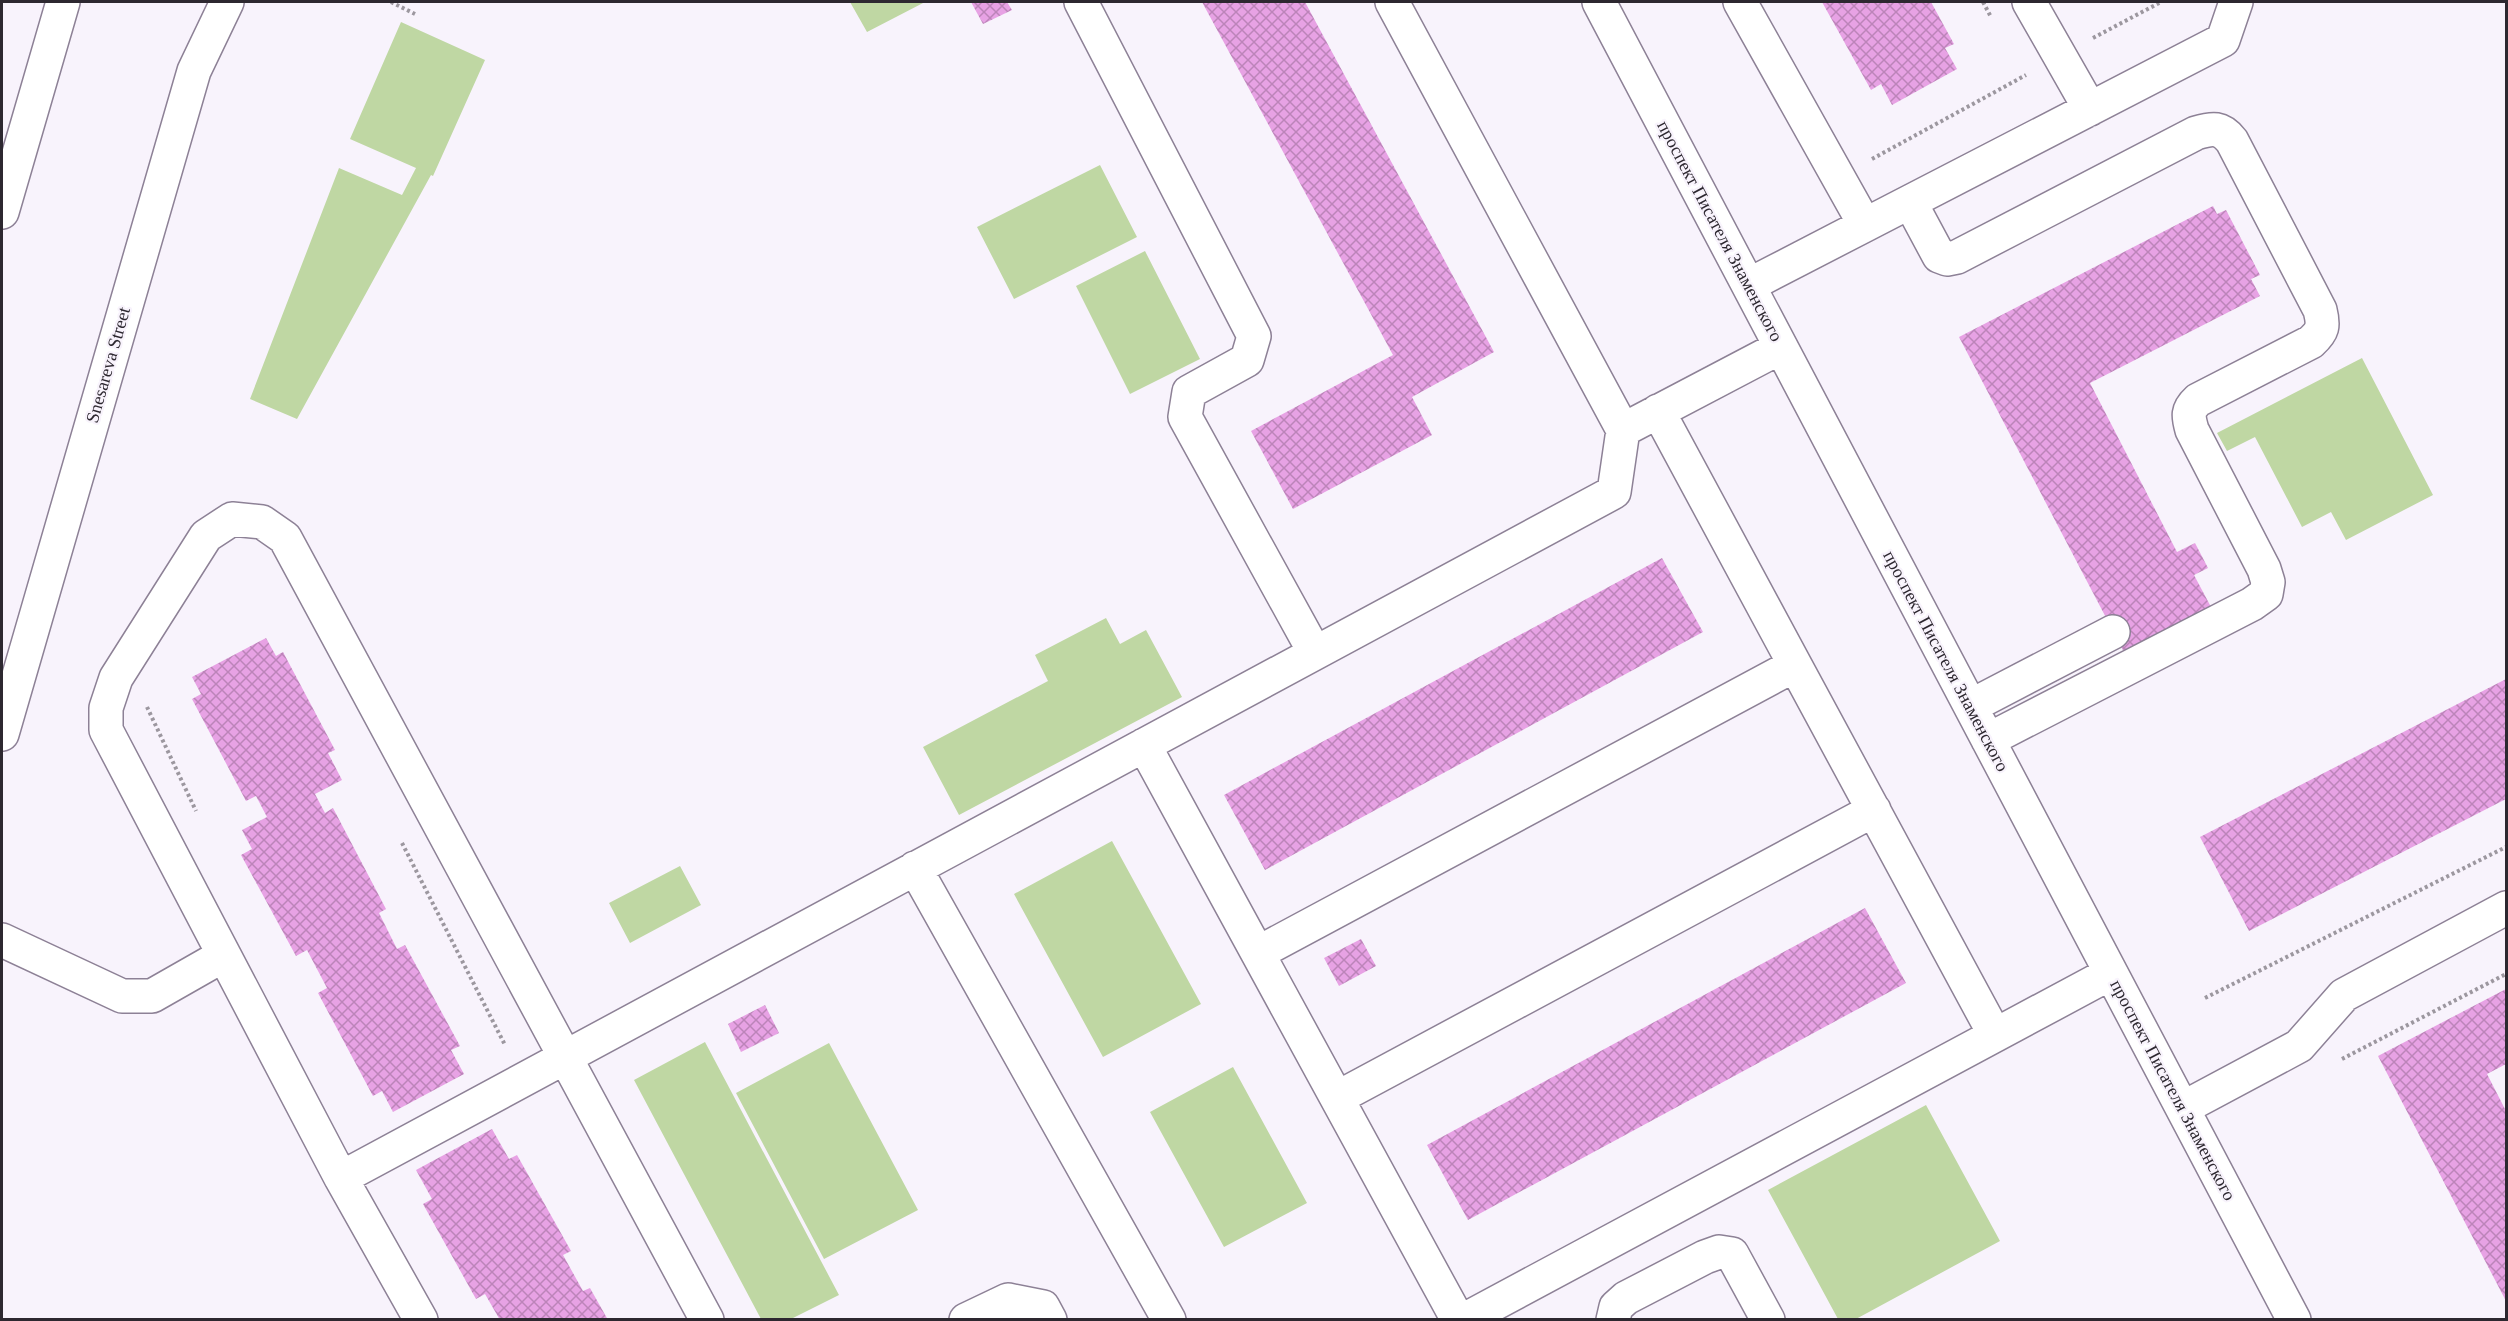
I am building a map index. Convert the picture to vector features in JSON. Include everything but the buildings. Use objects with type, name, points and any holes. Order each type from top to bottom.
[{"type":"street","points":[[2,212],[63,2]]},
{"type":"street","name":"Snesareva Street","points":[[2,734],[194,71],[227,2]]},
{"type":"street","points":[[1081,2],[1254,336],[1247,360],[1189,393],[1185,417],[1315,653]]},
{"type":"street","points":[[341,1178],[1614,492],[1623,430],[1392,2]]},
{"type":"street","name":"проспект Писателя Знаменского","points":[[1599,2],[2294,1320]]},
{"type":"street","points":[[1740,2],[1865,225]]},
{"type":"street","points":[[2029,2],[2090,109]]},
{"type":"street","points":[[1749,285],[2223,40],[2236,2]]},
{"type":"street","points":[[1910,202],[1939,256],[1947,259],[1957,257],[2196,133],[2212,128],[2224,131],[2232,141],[2320,310],[2324,323],[2321,333],[2311,342],[2198,400],[2190,407],[2188,417],[2192,430],[2264,569],[2268,582],[2266,594],[2252,604],[1988,740]]},
{"type":"street","points":[[1623,430],[1781,347]]},
{"type":"street","points":[[1658,411],[1995,1035]]},
{"type":"street","points":[[421,1320],[341,1178],[106,730],[106,708],[116,678],[206,536],[232,519],[262,522],[285,538],[707,1320]]},
{"type":"street","points":[[1971,706],[2113,632]]},
{"type":"street","points":[[1258,953],[1796,666]]},
{"type":"street","points":[[1144,745],[1458,1320]]},
{"type":"street","points":[[1337,1098],[1874,810]]},
{"type":"street","points":[[915,868],[1169,1320]]},
{"type":"street","points":[[2183,1108],[2299,1046],[2344,995],[2506,908]]},
{"type":"street","points":[[2,940],[122,996],[152,996],[224,955]]},
{"type":"street","points":[[1464,1320],[2111,973]]},
{"type":"street","points":[[1613,1320],[1616,1306],[1626,1298],[1719,1252],[1732,1254],[1768,1320]]},
{"type":"street","points":[[966,1320],[1008,1300],[1042,1306],[1050,1320]]},
{"type":"path","points":[[391,2],[416,14]]},
{"type":"path","points":[[1838,177],[2161,2]]},
{"type":"path","points":[[145,701],[199,818]]},
{"type":"path","points":[[397,834],[523,1079]]},
{"type":"path","points":[[2205,998],[2506,847]]},
{"type":"path","points":[[2336,1062],[2506,974]]},
{"type":"green space","points":[[850,2],[925,2],[867,32]]},
{"type":"green space","points":[[401,22],[485,60],[433,176],[431,175],[297,419],[250,399],[339,168],[402,195],[416,168],[350,139]]},
{"type":"green space","points":[[1100,165],[1137,237],[1014,299],[977,227]]},
{"type":"green space","points":[[1145,251],[1200,359],[1130,394],[1076,286]]},
{"type":"green space","points":[[2362,358],[2433,495],[2346,540],[2331,512],[2302,527],[2255,437],[2227,451],[2217,433]]},
{"type":"green space","points":[[1106,618],[1120,644],[1146,630],[1182,697],[959,815],[923,747],[1048,681],[1035,655]]},
{"type":"green space","points":[[1112,841],[1201,1004],[1103,1057],[1014,894]]},
{"type":"green space","points":[[680,866],[701,905],[630,943],[609,903]]},
{"type":"green space","points":[[705,1042],[839,1295],[791,1319],[761,1319],[634,1080]]},
{"type":"green space","points":[[829,1043],[918,1210],[824,1259],[736,1093]]},
{"type":"green space","points":[[1233,1067],[1307,1203],[1224,1247],[1150,1112]]},
{"type":"green space","points":[[1926,1105],[2000,1241],[1856,1319],[1838,1319],[1768,1190]]}]
